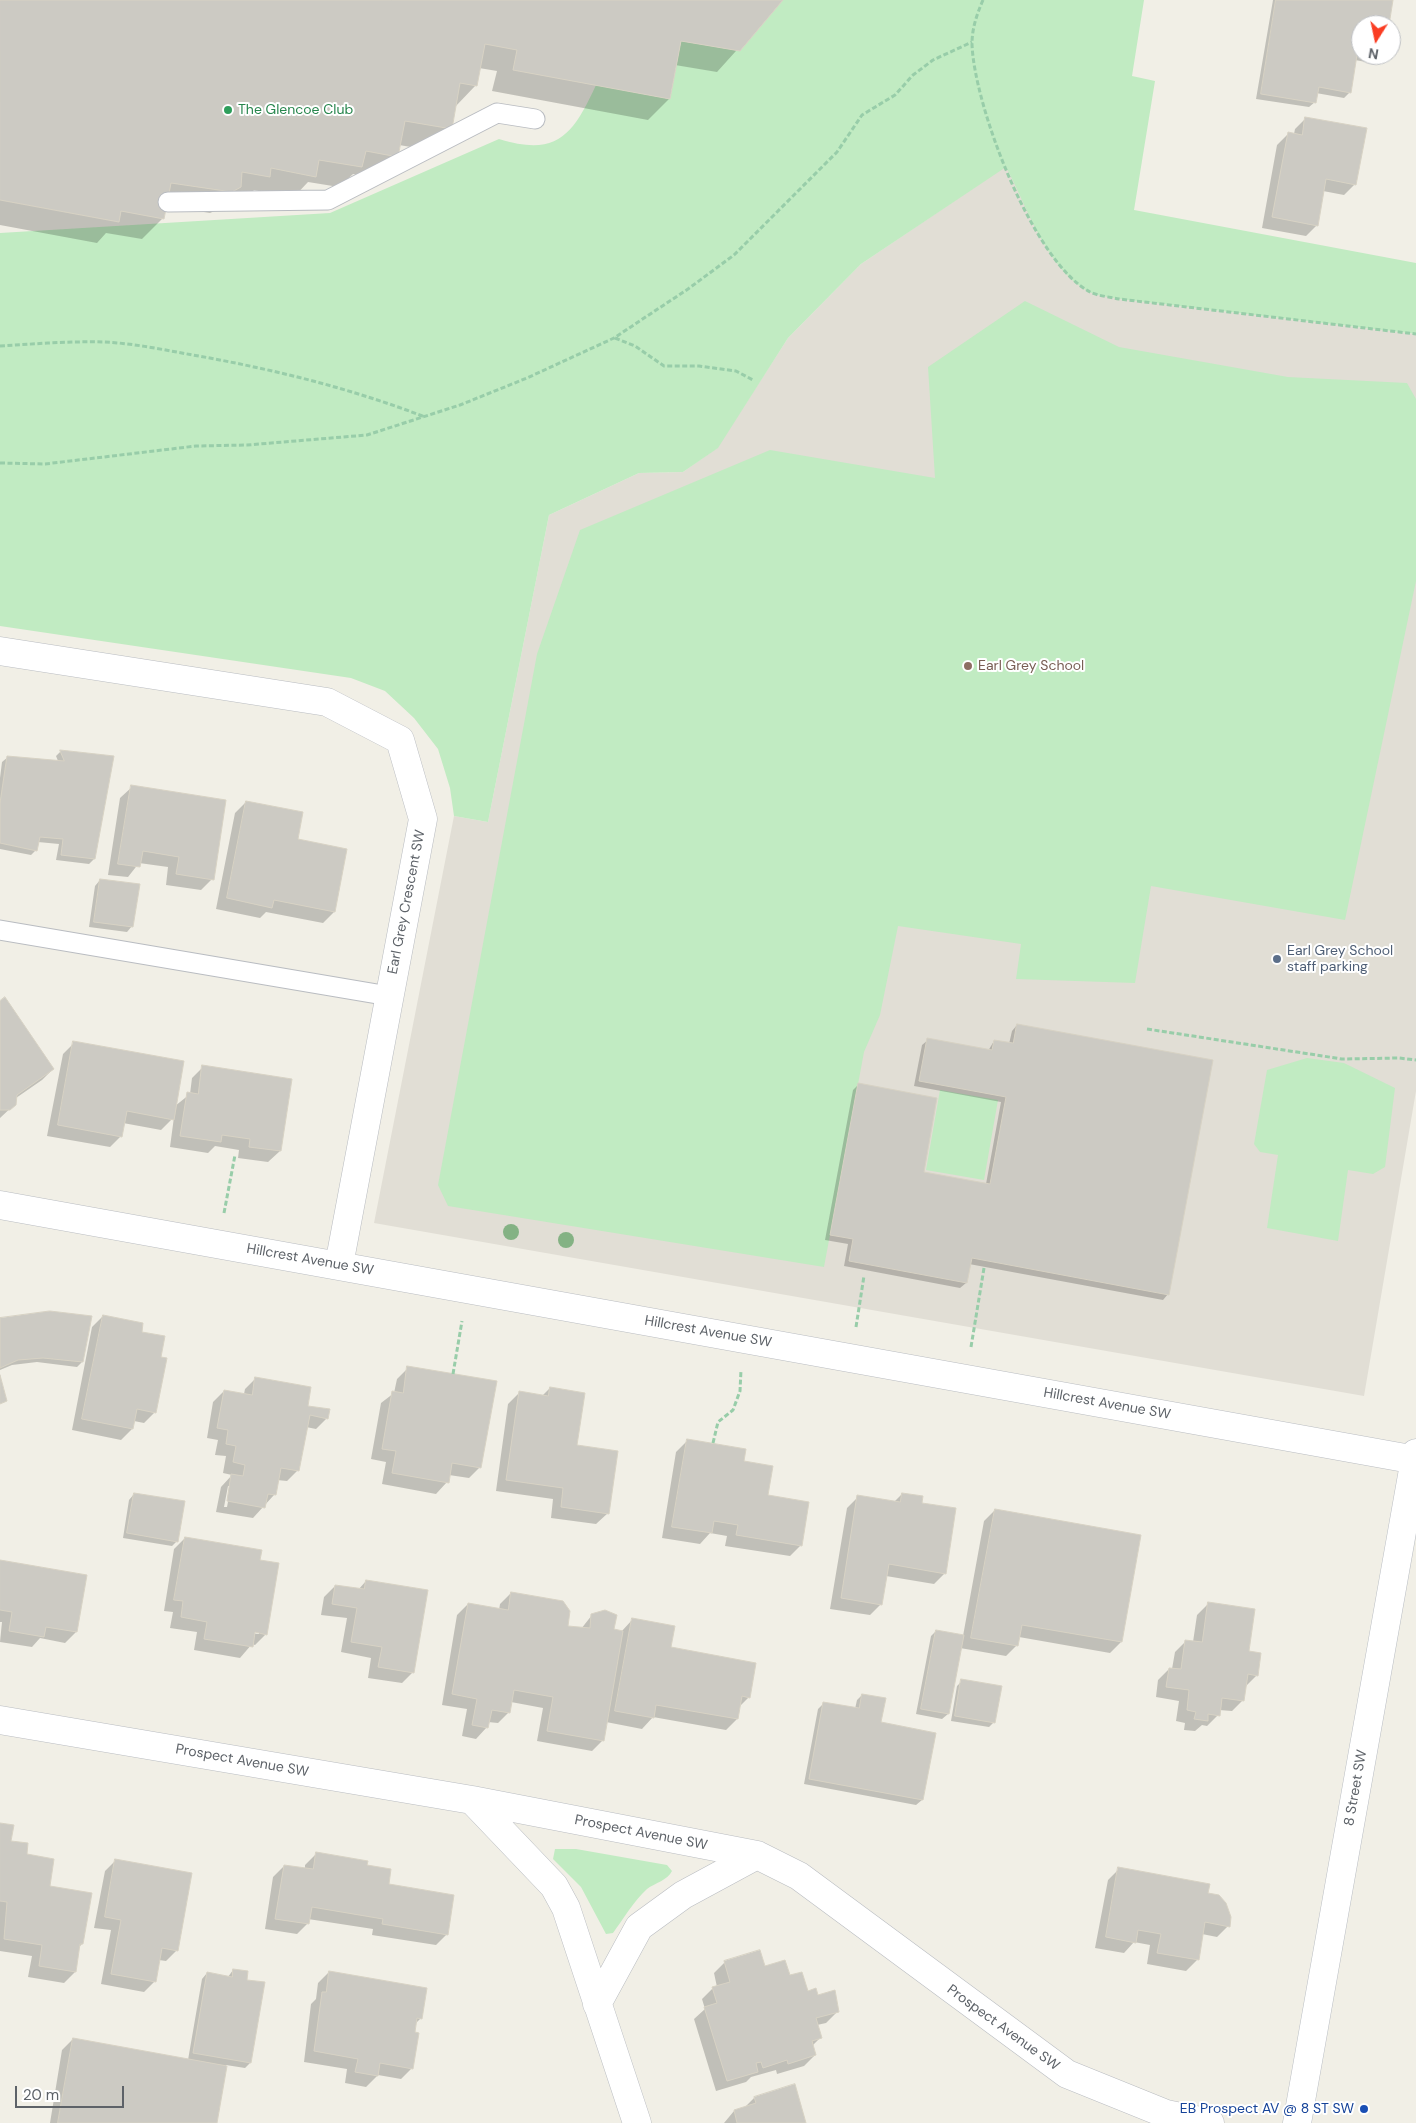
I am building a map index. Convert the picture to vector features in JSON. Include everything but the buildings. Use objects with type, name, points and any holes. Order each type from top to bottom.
[{"type":"street","name":"Earl Grey Crescent SW","points":[[0,651],[327,702],[400,740],[423,819],[339,1265]]},
{"type":"street","name":"Hillcrest Avenue SW","points":[[0,1205],[1416,1458]]},
{"type":"street","name":"8 Street SW","points":[[1297,2123],[1416,1458]]},
{"type":"street","name":"Prospect Avenue SW","points":[[0,1720],[472,1800],[757,1855],[799,1876],[1067,2074],[1166,2114],[1210,2123]]},
{"type":"street","points":[[472,1800],[554,1886],[566,1908],[637,2123]]},
{"type":"street","points":[[597,2004],[639,1927],[683,1895],[757,1855]]},
{"type":"lane","points":[[168,202],[328,200],[497,113],[534,119]]},
{"type":"lane","points":[[0,930],[390,996]]},
{"type":"path","points":[[983,0],[974,24],[972,42],[974,64],[996,147],[1040,238],[1069,275],[1090,292],[1119,299],[1416,334]]},
{"type":"path","points":[[0,463],[45,464],[196,446],[247,446],[367,435],[425,417],[527,378],[614,338],[688,289],[734,255],[837,152],[862,114],[895,95],[913,75],[932,60],[972,42]]},
{"type":"path","points":[[614,338],[635,346],[664,366],[699,366],[736,371],[753,380]]},
{"type":"path","points":[[0,346],[104,342],[240,363],[317,382],[386,402],[425,417]]},
{"type":"path","points":[[1147,1029],[1342,1059],[1399,1058],[1416,1060]]},
{"type":"path","points":[[223,1218],[235,1155]]},
{"type":"path","points":[[971,1348],[984,1268]]},
{"type":"path","points":[[856,1327],[864,1276]]},
{"type":"path","points":[[453,1374],[462,1320]]},
{"type":"path","points":[[713,1443],[718,1422],[733,1410],[740,1391],[741,1370]]},
{"type":"shaded area","name":"Earl Grey School","points":[[1006,166],[1010,175],[1119,299],[1416,334],[1416,1091],[1364,1396],[374,1223],[454,816],[488,822],[549,515],[639,473],[683,472],[717,448],[788,338],[861,264]]},
{"type":"green space","points":[[783,0],[1144,0],[1132,76],[1155,81],[1134,210],[1416,263],[1416,334],[1119,299],[1089,292],[1061,268],[1049,252],[1030,218],[1006,167],[861,264],[788,338],[718,448],[683,472],[639,473],[549,515],[488,822],[454,816],[450,788],[438,749],[414,718],[385,691],[351,678],[0,626],[0,233],[330,213],[499,139],[519,144],[535,145],[549,143],[561,138],[579,117],[596,85],[670,99],[681,41],[740,51]]},
{"type":"green space","name":"Earl Grey School","points":[[1025,301],[1119,347],[1288,377],[1407,383],[1416,399],[1416,581],[1345,920],[1151,886],[1135,983],[1016,979],[1021,944],[898,926],[880,1015],[864,1052],[824,1267],[448,1206],[438,1185],[537,654],[580,530],[770,450],[935,478],[928,367]]},
{"type":"green space","points":[[1307,1058],[1344,1063],[1395,1088],[1385,1167],[1373,1174],[1348,1170],[1338,1241],[1267,1228],[1278,1155],[1260,1152],[1254,1144],[1267,1070]]},
{"type":"green space","points":[[940,1090],[998,1100],[984,1180],[926,1170]]},
{"type":"green space","points":[[555,1849],[576,1849],[667,1865],[672,1871],[664,1879],[647,1889],[613,1933],[606,1934],[581,1887],[553,1859]]},
{"type":"place","name":"The Glencoe Club","points":[[228,110]]},
{"type":"place","name":"Earl Grey School","points":[[968,666]]},
{"type":"place","name":"Earl Grey School staff parking","points":[[1277,959]]},
{"type":"place","name":"EB Prospect AV @ 8 ST SW","points":[[1364,2109]]}]
